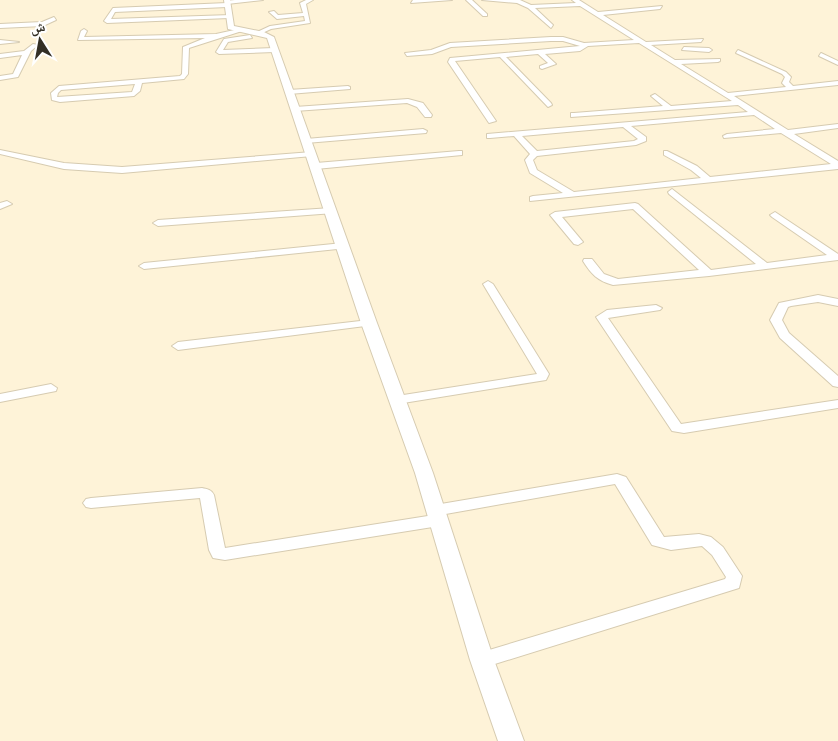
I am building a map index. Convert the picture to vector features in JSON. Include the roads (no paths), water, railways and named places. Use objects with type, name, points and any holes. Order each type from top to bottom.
[{"type":"street","points":[[227,5],[113,10],[107,21],[227,5],[260,0]]},
{"type":"street","points":[[274,50],[219,52],[226,40],[270,28],[306,23],[308,21],[303,3],[310,0]]},
{"type":"street","points":[[413,3],[449,0]]},
{"type":"street","points":[[469,0],[485,15]]},
{"type":"street","points":[[485,0],[518,1],[530,7],[551,26]]},
{"type":"street","points":[[597,14],[660,8],[646,0]]},
{"type":"street","points":[[530,7],[578,2],[838,165]]},
{"type":"street","points":[[112,5],[227,5]]},
{"type":"street","points":[[227,5],[231,27],[249,34]]},
{"type":"street","points":[[272,12],[274,16],[280,17],[306,14]]},
{"type":"street","points":[[0,26],[47,23],[54,19]]},
{"type":"street","points":[[84,31],[80,39],[127,40],[249,34],[269,36],[437,515],[482,660],[511,741]]},
{"type":"street","points":[[139,82],[137,91],[134,94],[60,100],[54,100],[53,96],[58,88],[182,78],[185,74],[186,47],[216,36]]},
{"type":"street","points":[[407,54],[432,52],[446,46],[551,39],[563,39],[584,45],[700,40]]},
{"type":"street","points":[[0,42],[16,42]]},
{"type":"street","points":[[0,78],[16,76],[26,53],[35,45]]},
{"type":"street","points":[[492,121],[450,60],[500,54],[580,49],[584,45]]},
{"type":"street","points":[[680,49],[709,50]]},
{"type":"street","points":[[656,51],[672,50]]},
{"type":"street","points":[[539,52],[553,64],[542,67]]},
{"type":"street","points":[[738,52],[784,73],[788,77],[785,83],[792,88]]},
{"type":"street","points":[[0,56],[26,53]]},
{"type":"street","points":[[500,54],[548,105]]},
{"type":"street","points":[[821,55],[838,63]]},
{"type":"street","points":[[674,62],[718,60]]},
{"type":"street","points":[[727,95],[838,83]]},
{"type":"street","points":[[289,92],[348,88]]},
{"type":"street","points":[[655,96],[669,108]]},
{"type":"street","points":[[295,109],[408,101],[420,105],[428,115]]},
{"type":"street","points":[[574,115],[740,103]]},
{"type":"street","points":[[490,136],[757,113]]},
{"type":"street","points":[[572,195],[533,171],[529,160],[535,154],[641,142],[643,139],[625,125]]},
{"type":"street","points":[[727,136],[838,126]]},
{"type":"street","points":[[311,154],[423,131]]},
{"type":"street","points":[[516,134],[535,154]]},
{"type":"street","points":[[0,152],[64,166],[122,170],[311,154],[459,153]]},
{"type":"street","points":[[667,153],[694,168],[708,180]]},
{"type":"street","points":[[578,242],[555,215],[538,201],[572,195],[838,165]]},
{"type":"street","points":[[672,192],[765,266]]},
{"type":"street","points":[[555,215],[632,206],[638,208],[706,272]]},
{"type":"street","points":[[158,223],[331,211]]},
{"type":"street","points":[[775,215],[837,257]]},
{"type":"street","points":[[144,266],[343,246]]},
{"type":"street","points":[[588,261],[597,274],[608,282],[613,282],[706,272],[713,274],[837,257]]},
{"type":"street","points":[[396,400],[542,377],[543,374],[488,284]]},
{"type":"street","points":[[838,303],[825,299],[794,302],[783,306],[776,320],[778,327],[784,335],[838,384]]},
{"type":"street","points":[[656,308],[608,313],[602,317],[677,428],[684,429],[838,404]]},
{"type":"street","points":[[178,346],[369,322]]},
{"type":"street","points":[[0,398],[51,388]]},
{"type":"street","points":[[91,503],[202,493],[206,495],[209,502],[217,550],[219,554],[225,554],[437,515],[617,479],[621,481],[658,541],[671,545],[704,540],[711,544],[734,576],[733,583],[482,660]]}]
